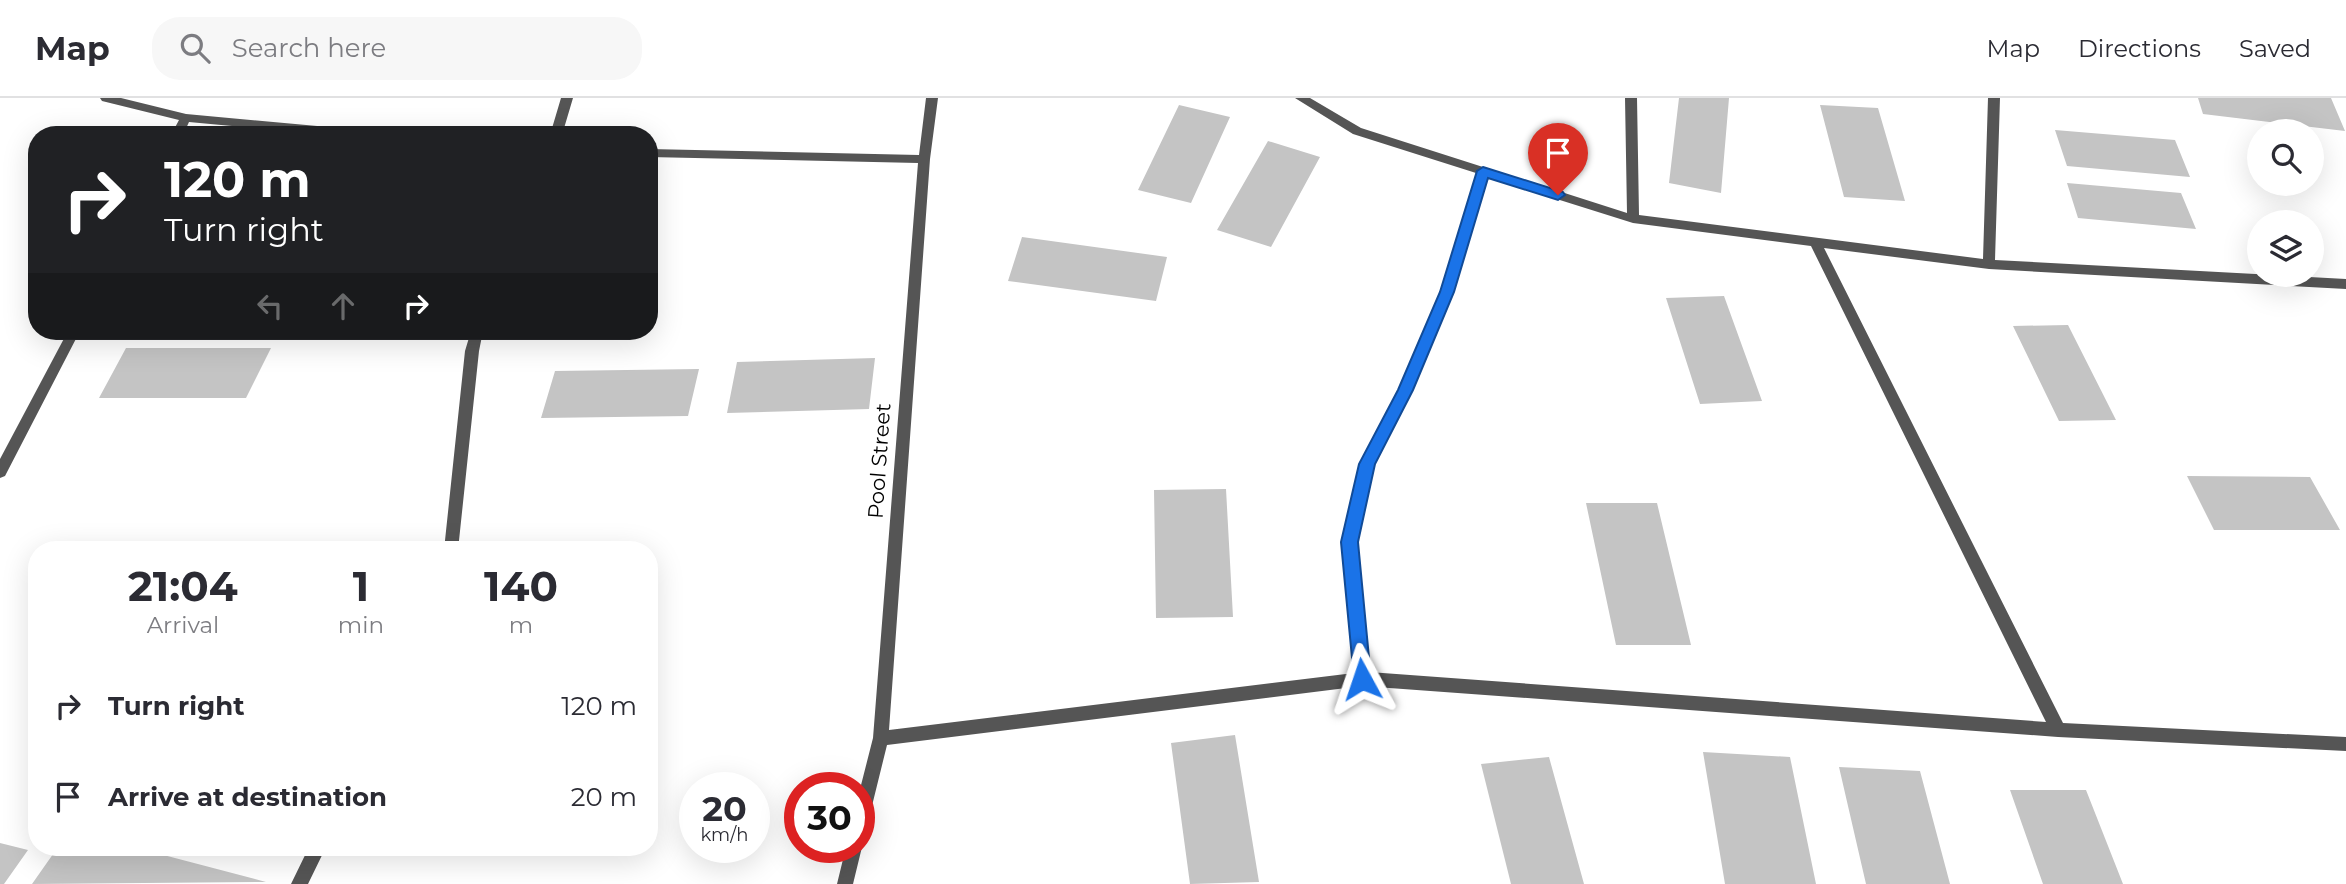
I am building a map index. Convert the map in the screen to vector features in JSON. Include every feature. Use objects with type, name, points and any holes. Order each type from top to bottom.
[{"type":"street","points":[[106,98],[186,118],[274,126]]},
{"type":"street","points":[[559,126],[567,98]]},
{"type":"street","name":"Pool Street","points":[[872,772],[881,738],[924,159],[932,98]]},
{"type":"street","points":[[1301,98],[1357,131],[1633,219],[1989,264],[2346,284]]},
{"type":"street","points":[[1631,98],[1633,219]]},
{"type":"street","points":[[1989,264],[1994,98]]},
{"type":"street","points":[[182,126],[186,118]]},
{"type":"street","points":[[658,153],[924,159]]},
{"type":"street","points":[[1362,679],[1349,542],[1367,464],[1405,390],[1447,292],[1483,171]]},
{"type":"street","points":[[1815,242],[2058,730]]},
{"type":"street","points":[[0,471],[69,340]]},
{"type":"street","points":[[452,541],[475,340]]},
{"type":"street","points":[[881,738],[1362,679],[2058,730],[2346,744]]},
{"type":"street","points":[[299,884],[313,856]]},
{"type":"street","points":[[845,884],[850,863]]},
{"type":"building","points":[[1679,98],[1729,98],[1721,193],[1669,183]]},
{"type":"building","points":[[2198,98],[2331,98],[2345,131],[2324,128],[2324,119],[2247,119],[2203,114]]},
{"type":"building","points":[[1179,105],[1230,117],[1191,203],[1138,190]]},
{"type":"building","points":[[1820,105],[1878,108],[1905,201],[1844,197]]},
{"type":"building","points":[[2055,130],[2175,140],[2190,177],[2067,166]]},
{"type":"building","points":[[1268,141],[1320,157],[1271,247],[1217,230]]},
{"type":"building","points":[[2067,183],[2181,193],[2196,229],[2078,218]]},
{"type":"building","points":[[1022,237],[1167,257],[1156,301],[1008,281]]},
{"type":"building","points":[[1724,296],[1762,401],[1700,404],[1666,298]]},
{"type":"building","points":[[2068,325],[2116,420],[2059,421],[2013,326]]},
{"type":"building","points":[[126,348],[271,348],[246,398],[99,398]]},
{"type":"building","points":[[875,358],[869,409],[727,413],[737,362]]},
{"type":"building","points":[[699,369],[688,416],[541,418],[555,371]]},
{"type":"building","points":[[2187,476],[2310,477],[2340,530],[2214,530]]},
{"type":"building","points":[[1226,489],[1233,617],[1156,618],[1154,490]]},
{"type":"building","points":[[1586,503],[1657,503],[1691,645],[1616,645]]},
{"type":"building","points":[[1235,735],[1259,882],[1190,884],[1171,743]]},
{"type":"building","points":[[1703,752],[1790,757],[1816,884],[1725,884]]},
{"type":"building","points":[[1549,757],[1584,884],[1511,884],[1481,764]]},
{"type":"building","points":[[1839,767],[1920,771],[1950,884],[1866,884]]},
{"type":"building","points":[[2010,790],[2086,790],[2123,884],[2043,884]]},
{"type":"building","points":[[0,843],[28,850],[4,884],[0,884]]},
{"type":"building","points":[[52,856],[167,856],[266,882],[32,884]]},
{"type":"route","points":[[1362,679],[1349,542],[1367,464],[1405,390],[1447,292],[1483,171],[1558,195]]}]
